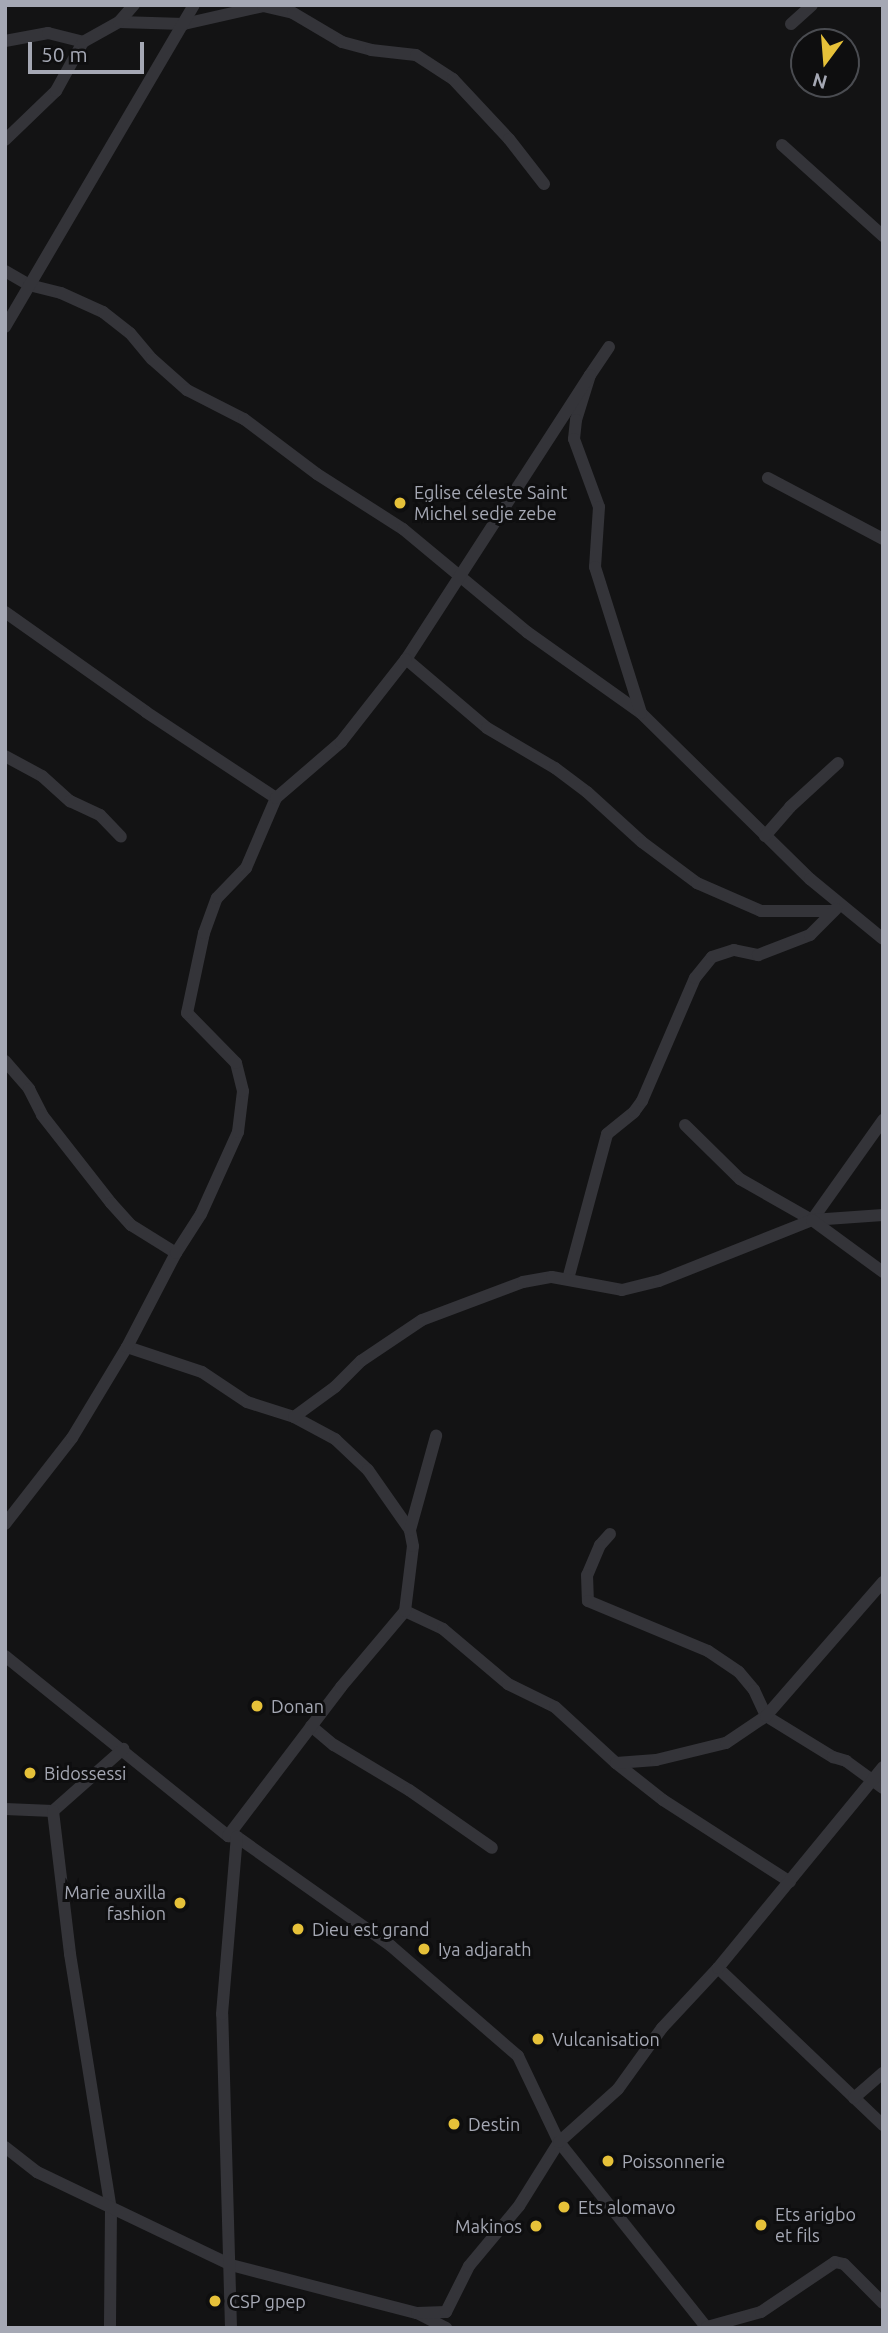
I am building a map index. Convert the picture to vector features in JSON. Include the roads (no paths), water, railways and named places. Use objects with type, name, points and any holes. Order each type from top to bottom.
[{"type":"street","points":[[5,140],[56,91],[83,42],[119,22],[134,5]]},
{"type":"street","points":[[5,327],[194,5]]},
{"type":"street","points":[[791,24],[812,5]]},
{"type":"street","points":[[119,22],[184,24],[263,6],[278,8],[312,22],[342,42],[371,50],[416,55],[453,79],[509,139],[544,184]]},
{"type":"street","points":[[5,41],[48,33],[83,42]]},
{"type":"street","points":[[782,145],[883,236]]},
{"type":"street","points":[[5,271],[29,285],[61,293],[103,312],[130,333],[152,359],[187,390],[244,419],[317,474],[403,529],[537,639],[641,713],[837,908],[883,939]]},
{"type":"street","points":[[5,1524],[72,1438],[127,1347],[176,1253],[201,1214],[225,1164],[243,1110],[241,1077],[236,1063],[190,1016],[187,1007],[204,933],[217,898],[246,868],[276,798],[341,742],[406,659],[609,347]]},
{"type":"street","points":[[590,375],[576,420],[574,439],[599,507],[594,567],[641,713]]},
{"type":"street","points":[[768,478],[883,539]]},
{"type":"street","points":[[5,612],[146,712],[276,798]]},
{"type":"street","points":[[406,659],[433,685],[487,727],[555,768],[587,792],[634,836],[697,883],[761,911],[837,908]]},
{"type":"street","points":[[5,756],[42,776],[70,801],[100,815],[121,837]]},
{"type":"street","points":[[765,836],[790,807],[838,763]]},
{"type":"street","points":[[568,1279],[607,1134],[634,1112],[642,1101],[695,978],[712,957],[734,950],[758,955],[810,935],[837,908]]},
{"type":"street","points":[[5,1061],[29,1089],[42,1115],[111,1203],[131,1225],[176,1253]]},
{"type":"street","points":[[812,1220],[883,1120]]},
{"type":"street","points":[[685,1125],[740,1179],[812,1220],[883,1272]]},
{"type":"street","points":[[294,1417],[335,1387],[362,1361],[422,1320],[523,1282],[541,1278],[568,1279],[622,1290],[659,1281],[812,1220],[883,1214]]},
{"type":"street","points":[[127,1347],[202,1372],[247,1402],[294,1417],[335,1440],[368,1471],[411,1530]]},
{"type":"street","points":[[231,2328],[231,2265],[223,2125],[222,2014],[232,1836],[311,1726],[405,1611],[413,1546],[411,1530],[436,1436]]},
{"type":"street","points":[[610,1534],[600,1545],[587,1575],[588,1601],[708,1651],[739,1672],[754,1690],[766,1716],[833,1757],[846,1761],[877,1784]]},
{"type":"street","points":[[616,1763],[656,1760],[726,1743],[766,1716],[883,1583]]},
{"type":"street","points":[[405,1611],[443,1629],[508,1684],[555,1707],[616,1763],[663,1800],[790,1882]]},
{"type":"street","points":[[5,1656],[232,1836],[391,1946],[518,2056],[559,2142],[707,2328],[761,2312],[835,2262],[844,2264],[883,2303]]},
{"type":"street","points":[[311,1726],[334,1745],[421,1797],[492,1847]]},
{"type":"street","points":[[5,1809],[53,1811],[123,1749]]},
{"type":"street","points":[[5,2147],[37,2172],[231,2265],[417,2313],[442,2322],[469,2266],[519,2206],[559,2142],[618,2089],[662,2028],[719,1968],[790,1882],[877,1784],[883,1767]]},
{"type":"street","points":[[53,1811],[70,1954],[111,2209],[110,2328]]},
{"type":"street","points":[[719,1968],[883,2125]]},
{"type":"street","points":[[854,2098],[883,2073]]},
{"type":"place","name":"Eglise céleste Saint Michel sedje zebe","points":[[400,503]]},
{"type":"place","name":"Donan","points":[[257,1706]]},
{"type":"place","name":"Bidossessi","points":[[30,1773]]},
{"type":"place","name":"Marie auxilla fashion","points":[[180,1903]]},
{"type":"place","name":"Dieu est grand","points":[[298,1929]]},
{"type":"place","name":"Iya adjarath","points":[[424,1949]]},
{"type":"place","name":"Vulcanisation","points":[[538,2039]]},
{"type":"place","name":"Destin","points":[[454,2124]]},
{"type":"place","name":"Poissonnerie","points":[[608,2161]]},
{"type":"place","name":"Ets alomavo","points":[[564,2207]]},
{"type":"place","name":"Ets arigbo et fils","points":[[761,2225]]},
{"type":"place","name":"Makinos","points":[[536,2226]]},
{"type":"place","name":"CSP gpep","points":[[215,2301]]}]
